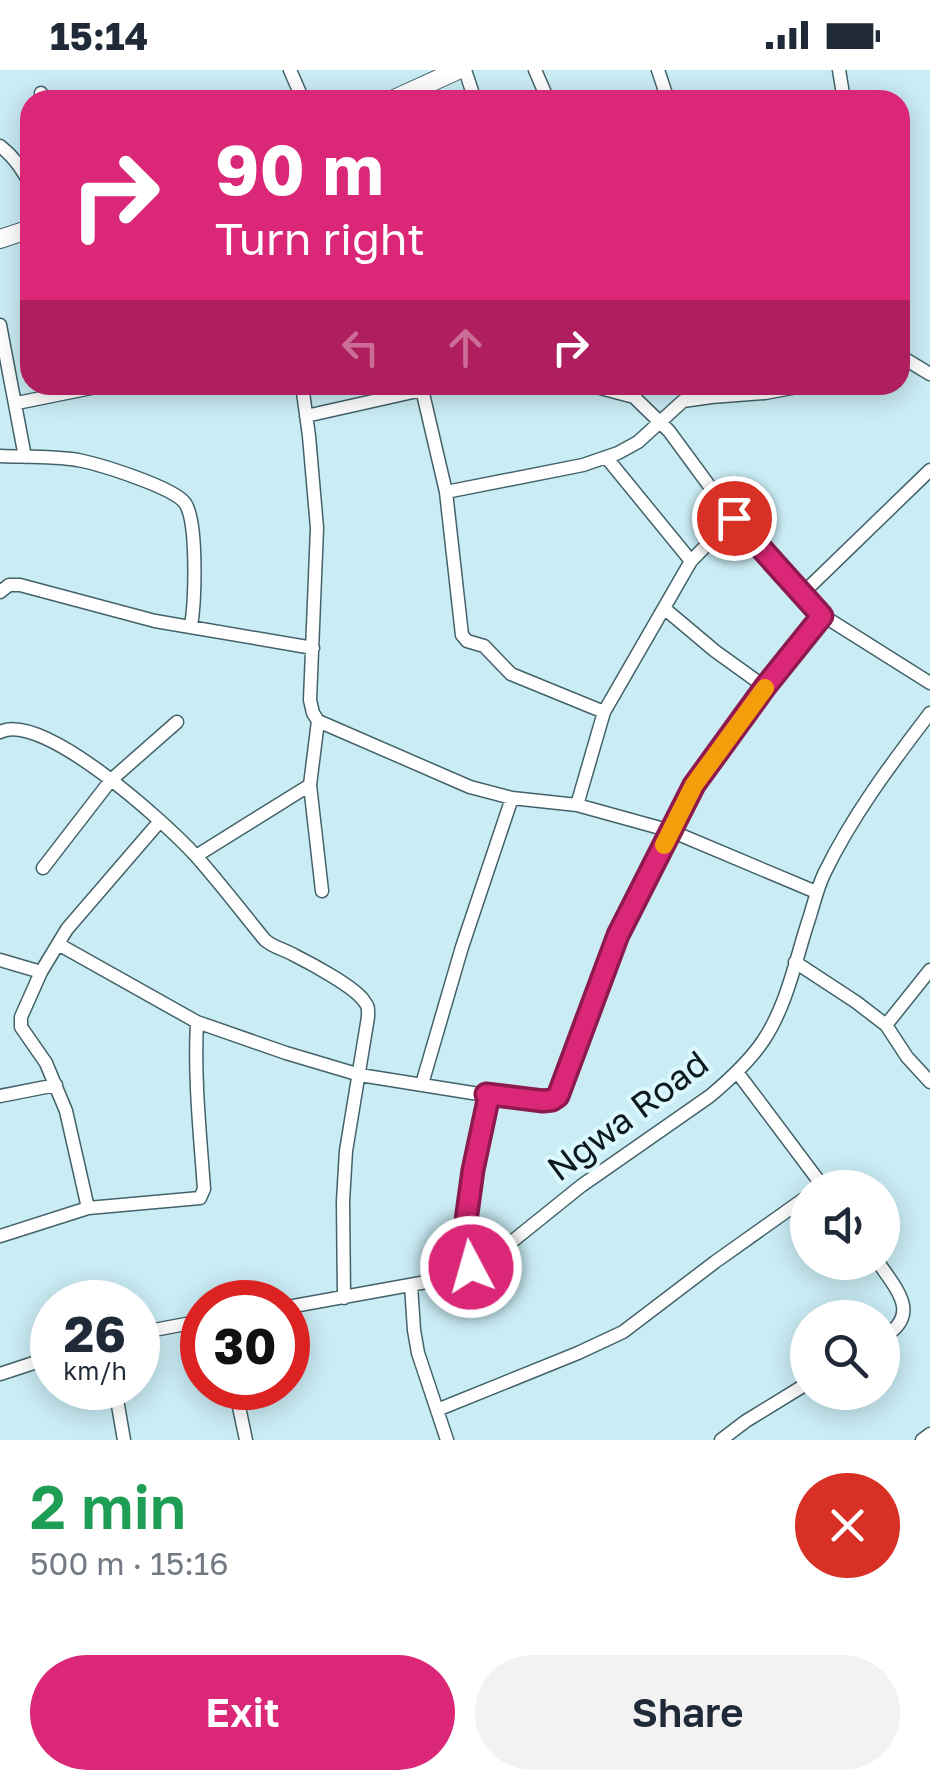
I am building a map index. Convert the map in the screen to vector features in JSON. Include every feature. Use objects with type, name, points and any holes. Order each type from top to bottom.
[{"type":"street","points":[[415,90],[462,70]]},
{"type":"street","points":[[0,146],[20,166]]},
{"type":"street","points":[[0,325],[25,457]]},
{"type":"street","points":[[16,403],[56,395]]},
{"type":"street","points":[[303,395],[317,528],[310,700],[318,722],[310,785],[322,891]]},
{"type":"street","points":[[306,416],[392,395]]},
{"type":"street","points":[[423,395],[446,492],[462,636],[484,646],[512,674],[604,712]]},
{"type":"street","points":[[626,395],[634,397],[682,446],[734,518],[822,616],[930,683]]},
{"type":"street","points":[[680,395],[682,401]]},
{"type":"street","points":[[446,492],[568,469],[606,457],[638,442],[682,401],[719,395]]},
{"type":"street","points":[[0,456],[78,460],[177,496],[186,505],[191,519],[191,626]]},
{"type":"street","points":[[606,457],[691,561]]},
{"type":"street","points":[[803,593],[930,470]]},
{"type":"street","points":[[576,804],[604,712],[691,561],[734,518]]},
{"type":"street","points":[[0,592],[10,585],[20,585],[155,621],[313,648]]},
{"type":"street","points":[[665,609],[765,687]]},
{"type":"street","points":[[58,944],[197,1022],[360,1076],[552,1100],[558,1096],[618,935],[694,785],[822,616]]},
{"type":"street","name":"Ngwa Road","points":[[310,1303],[450,1277],[471,1267],[509,1244],[737,1072],[770,1029],[816,892],[834,855],[867,798],[930,713]]},
{"type":"street","points":[[44,868],[112,780],[177,722]]},
{"type":"street","points":[[318,722],[470,786],[512,798],[576,804],[671,831],[816,892]]},
{"type":"street","points":[[2,726],[48,737],[112,780],[196,856],[264,940],[318,967],[362,998],[368,1017],[346,1151],[344,1298]]},
{"type":"street","points":[[196,856],[310,785]]},
{"type":"street","points":[[422,1084],[512,798]]},
{"type":"street","points":[[88,1208],[66,1111],[46,1063],[21,1027],[21,1017],[58,944],[160,820]]},
{"type":"street","points":[[0,960],[41,972]]},
{"type":"street","points":[[795,962],[886,1025],[930,1082]]},
{"type":"street","points":[[886,1025],[930,970]]},
{"type":"street","points":[[0,1236],[88,1208],[200,1198],[204,1189],[197,1022]]},
{"type":"street","points":[[737,1072],[809,1170]]},
{"type":"street","points":[[0,1096],[56,1085]]},
{"type":"street","points":[[471,1267],[465,1228],[486,1094]]},
{"type":"street","points":[[437,1410],[623,1332],[790,1209]]},
{"type":"street","points":[[890,1280],[902,1299],[904,1311],[900,1322]]},
{"type":"street","points":[[412,1285],[418,1353],[447,1440]]},
{"type":"street","points":[[0,1374],[30,1364]]},
{"type":"street","points":[[721,1440],[790,1394]]},
{"type":"street","points":[[119,1410],[124,1440]]},
{"type":"street","points":[[240,1410],[246,1440]]},
{"type":"street","points":[[922,1440],[930,1434]]},
{"type":"slow traffic","points":[[664,845],[694,785],[765,688]]},
{"type":"route","points":[[471,1267],[465,1228],[486,1094],[543,1101],[558,1096],[618,935],[694,785],[822,616],[734,518]]}]
